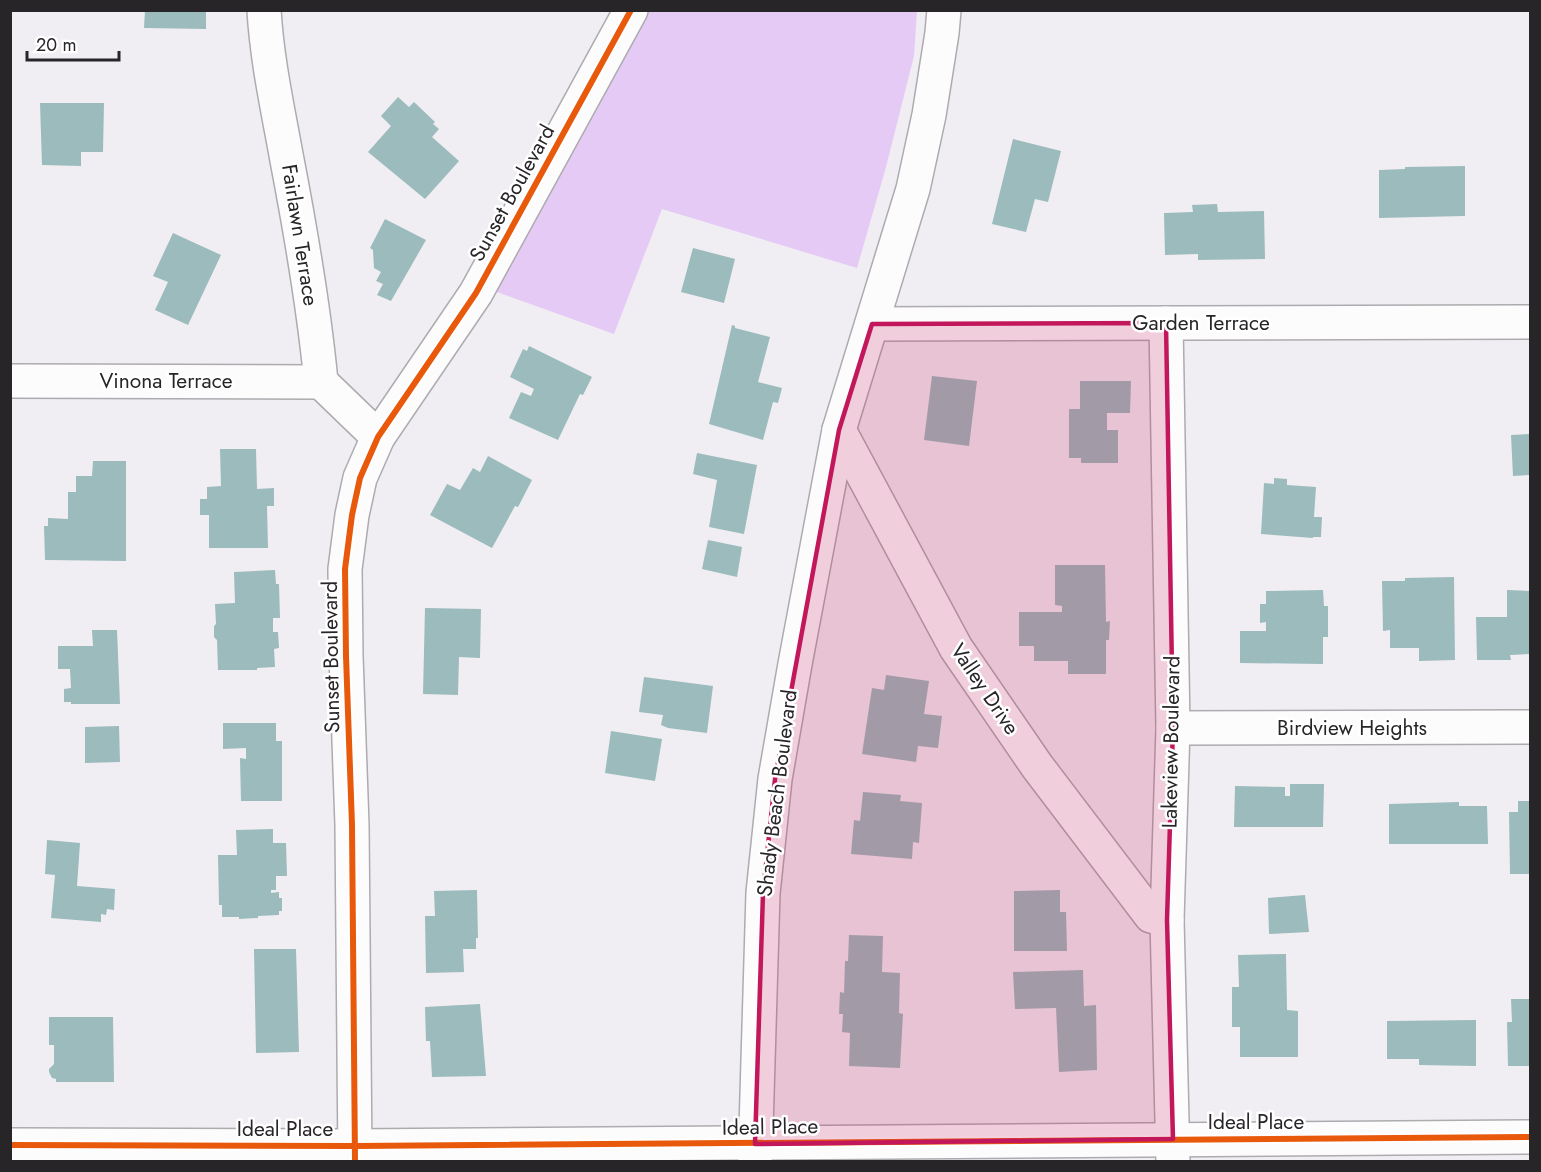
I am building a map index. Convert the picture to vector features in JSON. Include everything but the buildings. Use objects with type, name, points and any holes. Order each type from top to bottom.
[{"type":"street","name":"Fairlawn Terrace","points":[[264,10],[266,44],[296,207],[321,382]]},
{"type":"street","name":"Sunset Boulevard","points":[[355,1154],[352,825],[345,569],[352,515],[360,478],[378,437],[476,293],[631,10]]},
{"type":"street","points":[[872,324],[913,189],[929,115],[944,10]]},
{"type":"street","name":"Garden Terrace","points":[[872,324],[1530,322]]},
{"type":"street","name":"Lakeview Boulevard","points":[[1166,323],[1173,728],[1167,920],[1173,1150]]},
{"type":"street","name":"Shady Beach Boulevard","points":[[755,1153],[763,893],[775,779],[839,430],[872,324]]},
{"type":"street","name":"Vinona Terrace","points":[[10,381],[321,382]]},
{"type":"street","points":[[321,382],[378,437]]},
{"type":"street","name":"Valley Drive","points":[[839,430],[956,648],[1036,766],[1151,916],[1167,920]]},
{"type":"street","name":"Birdview Heights","points":[[1173,728],[1530,727]]},
{"type":"street","name":"Ideal Place","points":[[10,1145],[355,1154],[755,1153],[1173,1150],[1530,1137]]},
{"type":"highlighted area","points":[[1166,323],[1173,728],[1167,920],[1173,1139],[755,1144],[763,893],[775,779],[839,430],[872,324]]},
{"type":"shaded area","points":[[643,11],[917,11],[914,56],[857,268],[662,209],[614,334],[494,291]]},
{"type":"cycle path","points":[[355,1162],[352,825],[345,569],[352,515],[360,478],[378,437],[476,293],[631,10]]},
{"type":"cycle path","points":[[10,1145],[355,1146],[1530,1137]]}]
